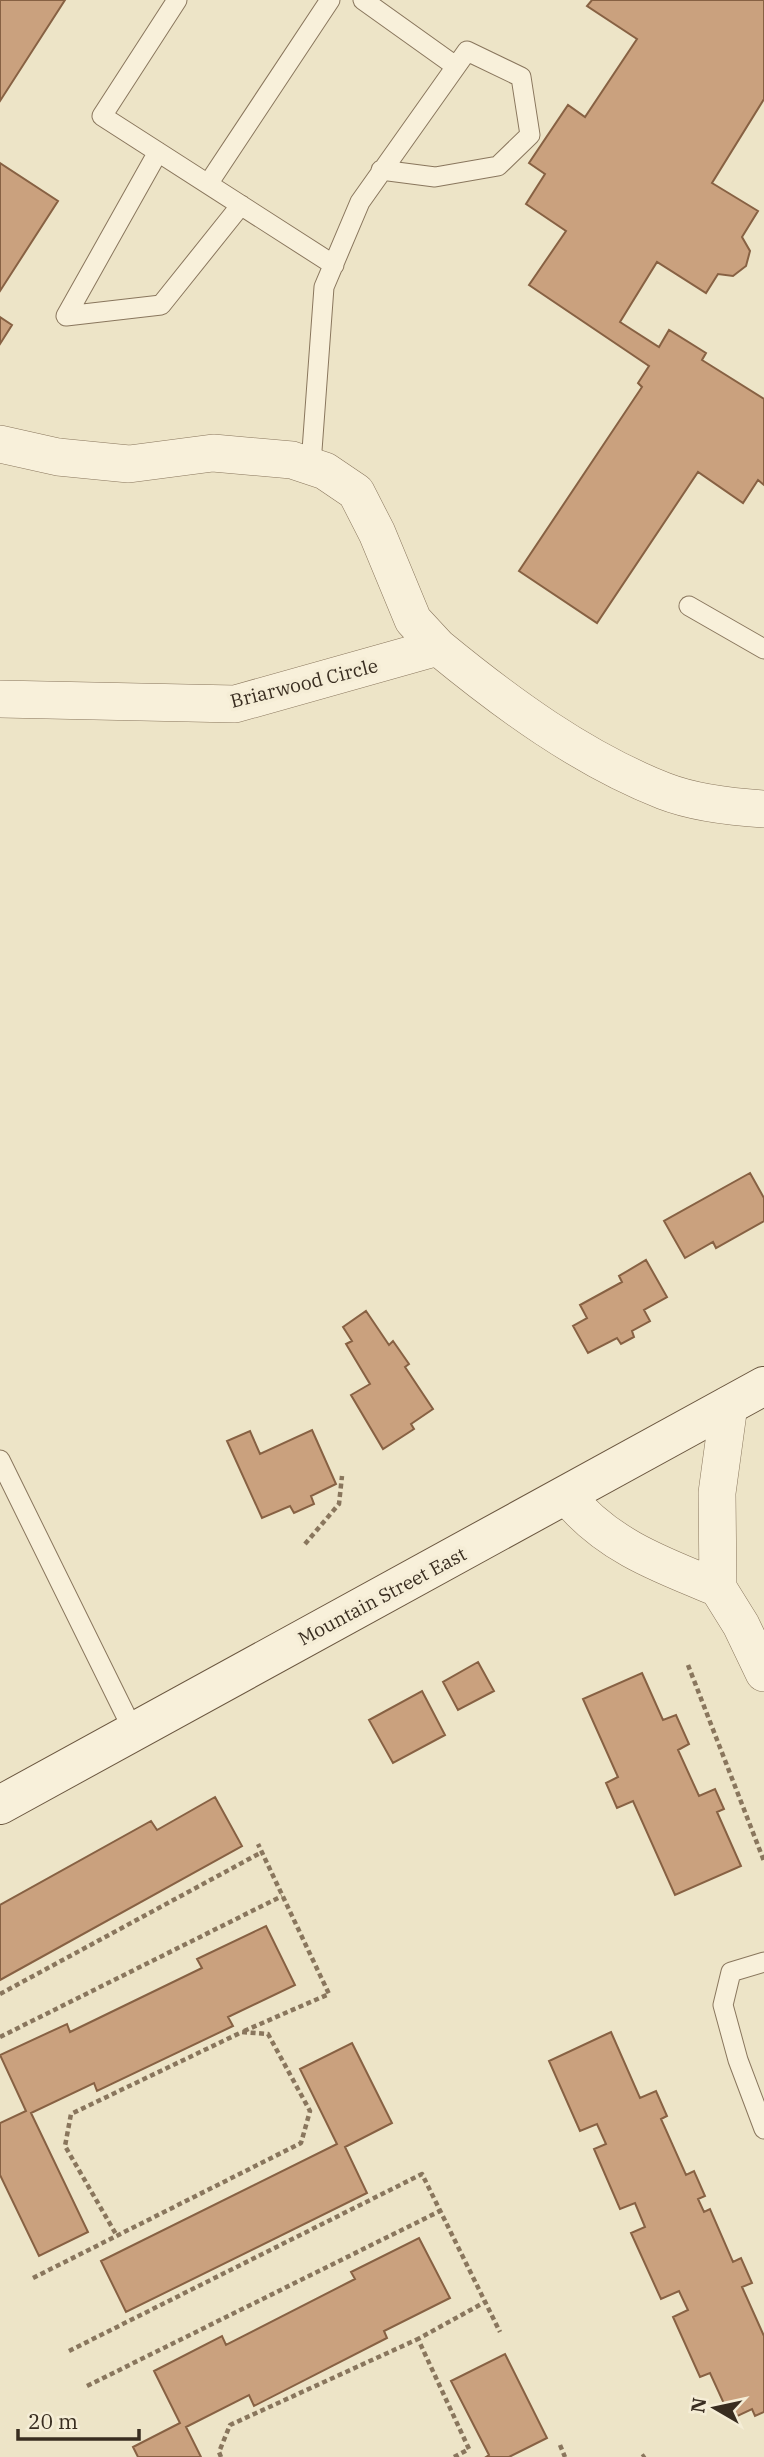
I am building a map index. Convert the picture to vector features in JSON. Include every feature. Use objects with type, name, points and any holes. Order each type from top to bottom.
[{"type":"main road","name":"Mountain Street East","points":[[0,1805],[764,1386]]},
{"type":"street","points":[[0,444],[58,457],[129,464],[213,453],[258,455],[311,464],[356,492],[377,533],[412,620],[439,647],[512,704],[614,768],[666,792],[732,807],[764,809]]},
{"type":"street","name":"Briarwood Circle","points":[[0,699],[234,704],[439,647]]},
{"type":"street","points":[[729,1405],[717,1493],[718,1588],[741,1625],[764,1673]]},
{"type":"street","points":[[567,1496],[586,1520],[633,1552],[718,1588]]},
{"type":"lane","points":[[177,0],[102,116],[334,265]]},
{"type":"lane","points":[[208,184],[330,0]]},
{"type":"lane","points":[[363,0],[454,65]]},
{"type":"lane","points":[[311,464],[324,287],[360,202],[381,170],[454,65],[467,51],[521,78],[530,135],[498,166],[435,177],[381,170]]},
{"type":"lane","points":[[158,152],[66,316],[161,305],[241,205]]},
{"type":"lane","points":[[689,606],[764,649]]},
{"type":"lane","points":[[0,1460],[133,1730]]},
{"type":"lane","points":[[764,1962],[731,1972],[723,2004],[738,2060],[764,2129]]},
{"type":"path","points":[[305,1544],[339,1504],[342,1476]]},
{"type":"path","points":[[688,1665],[764,1861]]},
{"type":"path","points":[[117,2236],[65,2146],[71,2114],[242,2032],[329,1994],[258,1844]]},
{"type":"path","points":[[0,1994],[262,1852]]},
{"type":"path","points":[[0,2037],[282,1896]]},
{"type":"path","points":[[33,2278],[301,2143],[310,2112],[268,2034],[242,2032]]},
{"type":"path","points":[[69,2351],[422,2174],[500,2332]]},
{"type":"path","points":[[87,2386],[440,2211]]},
{"type":"path","points":[[221,2457],[219,2452],[230,2425],[418,2339],[485,2302]]},
{"type":"path","points":[[418,2339],[469,2449],[454,2457]]},
{"type":"path","points":[[560,2445],[565,2457]]},
{"type":"building","points":[[0,0],[65,0],[0,101]]},
{"type":"building","points":[[592,0],[764,0],[764,99],[712,183],[758,211],[742,237],[750,251],[746,266],[733,276],[718,274],[706,293],[657,262],[620,322],[659,347],[669,330],[706,353],[702,360],[764,399],[764,485],[758,480],[743,503],[698,472],[597,623],[519,571],[642,387],[638,383],[649,366],[529,285],[566,231],[526,204],[545,174],[529,163],[568,105],[585,117],[637,39],[587,6]]},
{"type":"building","points":[[0,163],[58,201],[0,291]]},
{"type":"building","points":[[0,317],[12,325],[0,344]]},
{"type":"building","points":[[750,1173],[764,1198],[764,1221],[716,1248],[713,1242],[685,1258],[664,1221]]},
{"type":"building","points":[[646,1260],[667,1297],[644,1310],[650,1321],[632,1331],[634,1337],[621,1344],[617,1338],[588,1353],[573,1326],[587,1318],[580,1305],[622,1282],[619,1276]]},
{"type":"building","points":[[366,1311],[389,1345],[393,1341],[409,1364],[405,1367],[433,1409],[411,1424],[414,1429],[383,1449],[351,1395],[370,1384],[346,1344],[352,1341],[343,1327]]},
{"type":"building","points":[[312,1430],[336,1484],[311,1496],[314,1504],[294,1513],[290,1506],[262,1518],[227,1441],[250,1431],[260,1454]]},
{"type":"building","points":[[478,1662],[494,1691],[458,1710],[443,1682]]},
{"type":"building","points":[[642,1673],[663,1720],[676,1715],[689,1744],[678,1750],[699,1796],[715,1789],[724,1809],[717,1812],[741,1866],[675,1895],[633,1801],[617,1808],[606,1783],[618,1777],[583,1699]]},
{"type":"building","points":[[422,1691],[445,1735],[393,1763],[369,1720]]},
{"type":"building","points":[[215,1797],[242,1846],[0,1980],[0,1905],[151,1821],[157,1830]]},
{"type":"building","points":[[266,1926],[295,1985],[228,2017],[233,2026],[97,2091],[94,2083],[31,2113],[88,2232],[39,2256],[0,2175],[0,2123],[26,2111],[0,2055],[67,2024],[70,2032],[202,1968],[197,1959]]},
{"type":"building","points":[[611,2032],[640,2098],[656,2091],[667,2116],[661,2119],[686,2175],[694,2171],[705,2196],[698,2199],[704,2212],[710,2209],[733,2262],[741,2258],[752,2283],[742,2287],[764,2336],[764,2412],[755,2416],[752,2409],[731,2419],[710,2373],[700,2377],[673,2317],[688,2310],[679,2291],[661,2299],[631,2233],[645,2227],[635,2203],[620,2209],[594,2149],[606,2144],[597,2124],[580,2131],[549,2061]]},
{"type":"building","points":[[352,2043],[392,2123],[345,2147],[367,2193],[126,2312],[101,2261],[337,2144],[300,2069]]},
{"type":"building","points":[[419,2238],[450,2298],[384,2331],[387,2338],[254,2406],[249,2395],[186,2427],[201,2457],[138,2457],[133,2447],[180,2423],[154,2371],[222,2336],[226,2345],[355,2279],[351,2272]]},
{"type":"building","points":[[505,2354],[547,2438],[509,2457],[486,2457],[489,2455],[451,2381]]}]
